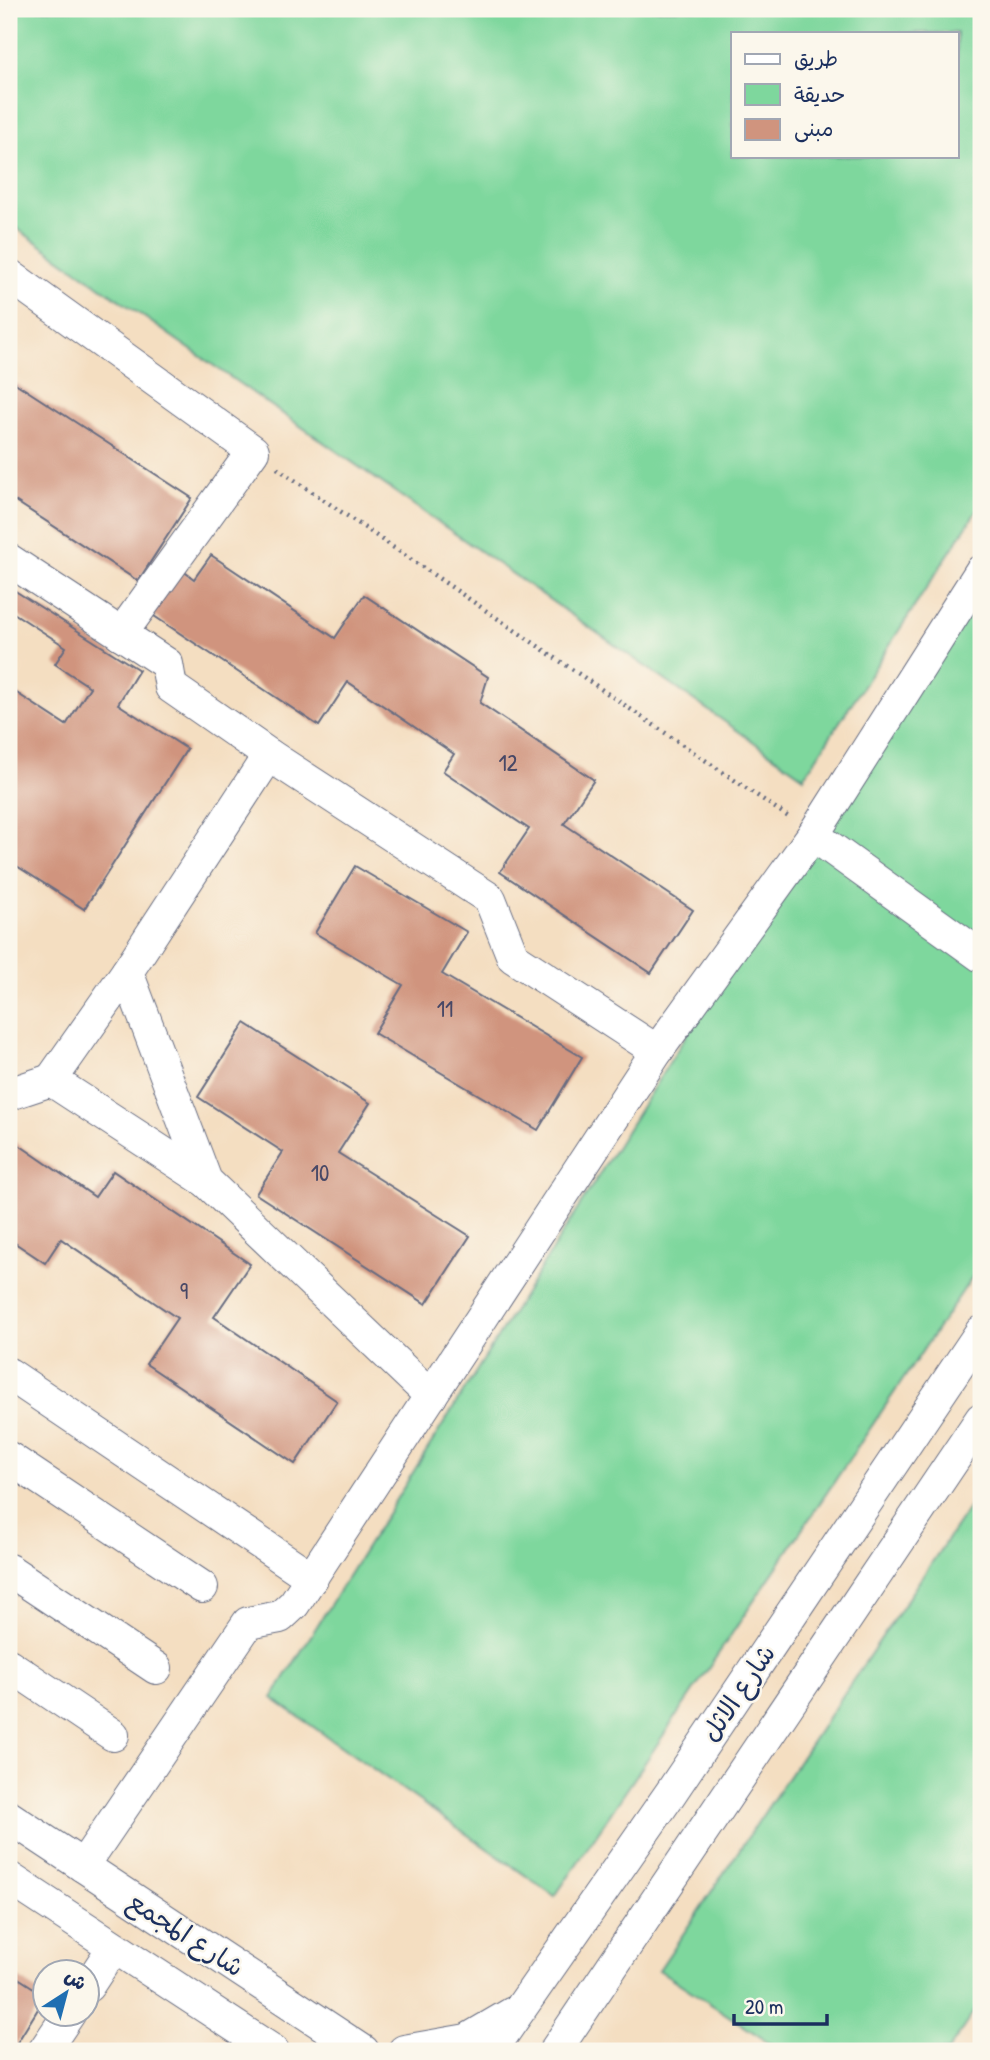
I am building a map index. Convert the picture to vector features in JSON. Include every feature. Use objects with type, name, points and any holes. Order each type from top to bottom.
[{"type":"street","points":[[9,275],[253,451],[121,634]]},
{"type":"street","points":[[9,560],[167,664],[172,687],[269,755],[490,899],[513,957],[657,1051]]},
{"type":"street","points":[[82,1866],[247,1623],[281,1617],[294,1604],[657,1051],[813,835],[981,571]]},
{"type":"street","points":[[9,1094],[51,1080],[127,972],[269,755]]},
{"type":"street","points":[[813,835],[981,956]]},
{"type":"street","points":[[127,972],[206,1181]]},
{"type":"street","points":[[51,1080],[206,1181],[431,1396]]},
{"type":"street","name":"شارع الاثل","points":[[492,2050],[981,1332]]},
{"type":"street","points":[[9,1374],[312,1578]]},
{"type":"street","name":"شارع الاثل","points":[[562,2045],[981,1419]]},
{"type":"street","points":[[9,1458],[202,1587]]},
{"type":"street","points":[[831,1555],[871,1582]]},
{"type":"street","points":[[9,1570],[156,1668]]},
{"type":"street","points":[[9,1665],[113,1735]]},
{"type":"street","name":"شارع المجمع","points":[[9,1817],[359,2049]]},
{"type":"street","points":[[9,1825],[24,1843],[19,1856],[9,1858]]},
{"type":"street","name":"شارع المجمع","points":[[9,1878],[273,2051]]},
{"type":"street","points":[[102,1965],[113,1948]]},
{"type":"street","points":[[525,2004],[520,2014],[520,2026],[525,2037],[534,2044],[546,2047],[557,2043],[562,2045]]},
{"type":"street","points":[[404,2051],[423,2050],[467,2040],[488,2030],[525,2004]]},
{"type":"street","points":[[44,2051],[60,2028]]},
{"type":"street","points":[[359,2049],[397,2051]]},
{"type":"path","points":[[253,451],[813,835]]},
{"type":"green space","points":[[9,9],[981,9],[981,504],[804,777],[9,223]]},
{"type":"green space","points":[[981,577],[981,1264],[555,1896],[272,1698],[829,807]]},
{"type":"green space","points":[[981,1489],[981,2001],[948,2051],[782,2051],[659,1970]]},
{"type":"building","points":[[9,379],[192,498],[138,581],[9,497]]},
{"type":"building","points":[[211,555],[335,638],[364,595],[488,677],[480,703],[594,780],[564,824],[693,910],[651,973],[500,872],[529,829],[443,771],[454,754],[348,682],[319,726],[145,610],[175,565],[194,579]]},
{"type":"building","points":[[9,587],[139,670],[118,704],[187,749],[84,909],[9,861],[9,688],[66,725],[90,687],[55,664],[66,647],[9,610]]},
{"type":"building","points":[[355,866],[467,932],[442,974],[582,1057],[538,1130],[374,1033],[403,985],[315,933]]},
{"type":"building","points":[[245,1023],[370,1103],[338,1153],[470,1236],[426,1304],[256,1194],[283,1152],[198,1097]]},
{"type":"building","points":[[9,1138],[95,1197],[113,1171],[250,1264],[214,1317],[337,1401],[295,1464],[146,1364],[177,1318],[61,1239],[45,1263],[9,1239]]},
{"type":"building","points":[[9,1972],[32,1987],[32,2019],[12,2051],[9,2051]]}]
